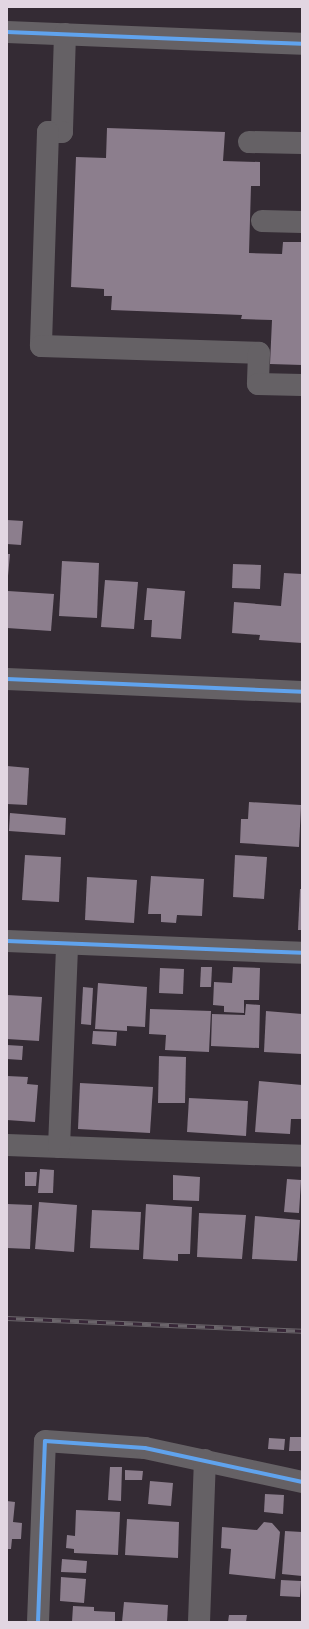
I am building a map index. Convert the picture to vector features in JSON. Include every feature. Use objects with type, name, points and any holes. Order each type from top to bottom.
[{"type":"street","points":[[7,32],[302,44]]},
{"type":"street","points":[[65,34],[62,132],[48,132],[41,346],[259,353],[258,384],[302,385]]},
{"type":"street","points":[[249,142],[302,143]]},
{"type":"street","points":[[262,221],[302,222]]},
{"type":"street","points":[[7,679],[302,692]]},
{"type":"street","points":[[7,941],[302,953]]},
{"type":"street","points":[[59,1147],[68,944]]},
{"type":"street","points":[[7,1145],[302,1156]]},
{"type":"street","points":[[38,1622],[45,1441],[145,1448],[302,1482]]},
{"type":"street","points":[[199,1622],[205,1460]]},
{"type":"building","points":[[107,128],[225,132],[223,161],[260,162],[260,186],[251,186],[249,253],[282,254],[283,242],[302,242],[302,365],[270,364],[272,320],[241,319],[242,315],[111,310],[112,296],[104,296],[104,289],[71,287],[76,157],[106,158]]},
{"type":"building","points":[[7,520],[23,521],[21,545],[7,544]]},
{"type":"building","points":[[7,554],[10,554],[8,576],[7,576]]},
{"type":"building","points":[[62,561],[99,563],[97,618],[59,616]]},
{"type":"building","points":[[233,564],[261,565],[260,589],[232,588]]},
{"type":"building","points":[[284,573],[302,574],[302,643],[259,640],[260,635],[232,633],[234,602],[281,606]]},
{"type":"building","points":[[105,580],[138,582],[134,629],[101,627]]},
{"type":"building","points":[[147,588],[185,591],[181,639],[151,637],[152,620],[144,620]]},
{"type":"building","points":[[8,591],[54,594],[51,631],[7,628]]},
{"type":"building","points":[[7,766],[29,768],[27,805],[7,804]]},
{"type":"building","points":[[249,802],[301,805],[299,847],[240,843],[241,819],[248,819]]},
{"type":"building","points":[[10,813],[66,818],[65,835],[9,831]]},
{"type":"building","points":[[25,855],[61,857],[59,902],[22,900]]},
{"type":"building","points":[[235,855],[267,857],[264,899],[233,897]]},
{"type":"building","points":[[151,876],[204,879],[202,916],[177,915],[176,923],[161,922],[161,914],[148,914]]},
{"type":"building","points":[[87,877],[137,880],[134,923],[85,920]]},
{"type":"building","points":[[300,889],[302,889],[302,930],[298,930]]},
{"type":"building","points":[[201,967],[212,967],[211,987],[200,987]]},
{"type":"building","points":[[233,967],[260,968],[259,1000],[244,1000],[244,1013],[224,1012],[224,1006],[213,1005],[214,982],[232,983]]},
{"type":"building","points":[[160,968],[184,969],[183,994],[159,993]]},
{"type":"building","points":[[98,983],[147,987],[145,1027],[127,1026],[127,1031],[95,1029]]},
{"type":"building","points":[[83,987],[93,988],[91,1025],[81,1024]]},
{"type":"building","points":[[7,995],[42,997],[39,1041],[7,1039]]},
{"type":"building","points":[[246,1004],[260,1005],[259,1048],[211,1046],[212,1014],[245,1015]]},
{"type":"building","points":[[150,1009],[211,1011],[209,1052],[165,1050],[166,1035],[149,1034]]},
{"type":"building","points":[[266,1011],[302,1014],[302,1054],[264,1052]]},
{"type":"building","points":[[93,1031],[117,1032],[116,1046],[92,1044]]},
{"type":"building","points":[[7,1045],[23,1046],[22,1060],[7,1059]]},
{"type":"building","points":[[159,1056],[186,1057],[185,1103],[158,1103]]},
{"type":"building","points":[[7,1076],[28,1077],[27,1084],[38,1085],[35,1122],[7,1120]]},
{"type":"building","points":[[259,1081],[302,1085],[302,1119],[291,1119],[290,1134],[255,1132]]},
{"type":"building","points":[[80,1083],[153,1087],[150,1133],[78,1129]]},
{"type":"building","points":[[189,1098],[248,1101],[246,1136],[187,1132]]},
{"type":"building","points":[[40,1169],[54,1170],[53,1193],[38,1193]]},
{"type":"building","points":[[25,1172],[37,1172],[36,1186],[25,1186]]},
{"type":"building","points":[[173,1175],[200,1177],[199,1201],[173,1200]]},
{"type":"building","points":[[287,1179],[301,1180],[299,1213],[284,1212]]},
{"type":"building","points":[[39,1202],[77,1205],[74,1252],[35,1249]]},
{"type":"building","points":[[7,1204],[32,1205],[30,1249],[7,1248]]},
{"type":"building","points":[[146,1204],[192,1207],[190,1254],[178,1254],[178,1261],[143,1259]]},
{"type":"building","points":[[92,1210],[141,1212],[139,1250],[90,1248]]},
{"type":"building","points":[[199,1213],[246,1215],[242,1259],[197,1257]]},
{"type":"building","points":[[255,1216],[300,1220],[297,1261],[252,1259]]},
{"type":"building","points":[[290,1437],[302,1437],[302,1451],[289,1451]]},
{"type":"building","points":[[269,1438],[285,1439],[284,1450],[268,1449]]},
{"type":"building","points":[[110,1467],[122,1467],[121,1501],[108,1500]]},
{"type":"building","points":[[125,1470],[143,1471],[142,1480],[125,1480]]},
{"type":"building","points":[[150,1481],[173,1483],[171,1506],[148,1504]]},
{"type":"building","points":[[265,1494],[284,1495],[283,1514],[264,1512]]},
{"type":"building","points":[[7,1501],[15,1502],[13,1522],[22,1523],[21,1539],[12,1539],[11,1549],[7,1549]]},
{"type":"building","points":[[76,1510],[120,1512],[118,1555],[74,1553],[74,1549],[66,1548],[67,1535],[75,1536]]},
{"type":"building","points":[[127,1519],[179,1522],[178,1558],[125,1555]]},
{"type":"building","points":[[264,1522],[272,1523],[280,1532],[275,1579],[229,1574],[231,1549],[221,1548],[222,1527],[257,1530]]},
{"type":"building","points":[[285,1531],[302,1532],[302,1576],[282,1574]]},
{"type":"building","points":[[62,1559],[87,1561],[86,1573],[61,1572]]},
{"type":"building","points":[[61,1577],[86,1579],[84,1603],[60,1601]]},
{"type":"building","points":[[281,1580],[301,1581],[300,1597],[280,1596]]},
{"type":"building","points":[[124,1602],[168,1605],[167,1622],[122,1622]]},
{"type":"building","points":[[73,1606],[94,1607],[94,1611],[115,1612],[115,1622],[72,1622]]},
{"type":"building","points":[[229,1615],[247,1615],[246,1622],[228,1622]]},
{"type":"railway","points":[[7,1318],[302,1331]]},
{"type":"cycle path","points":[[7,32],[302,44]]},
{"type":"cycle path","points":[[7,679],[302,692]]},
{"type":"cycle path","points":[[7,941],[302,953]]},
{"type":"cycle path","points":[[38,1622],[45,1441],[145,1448],[302,1482]]}]
